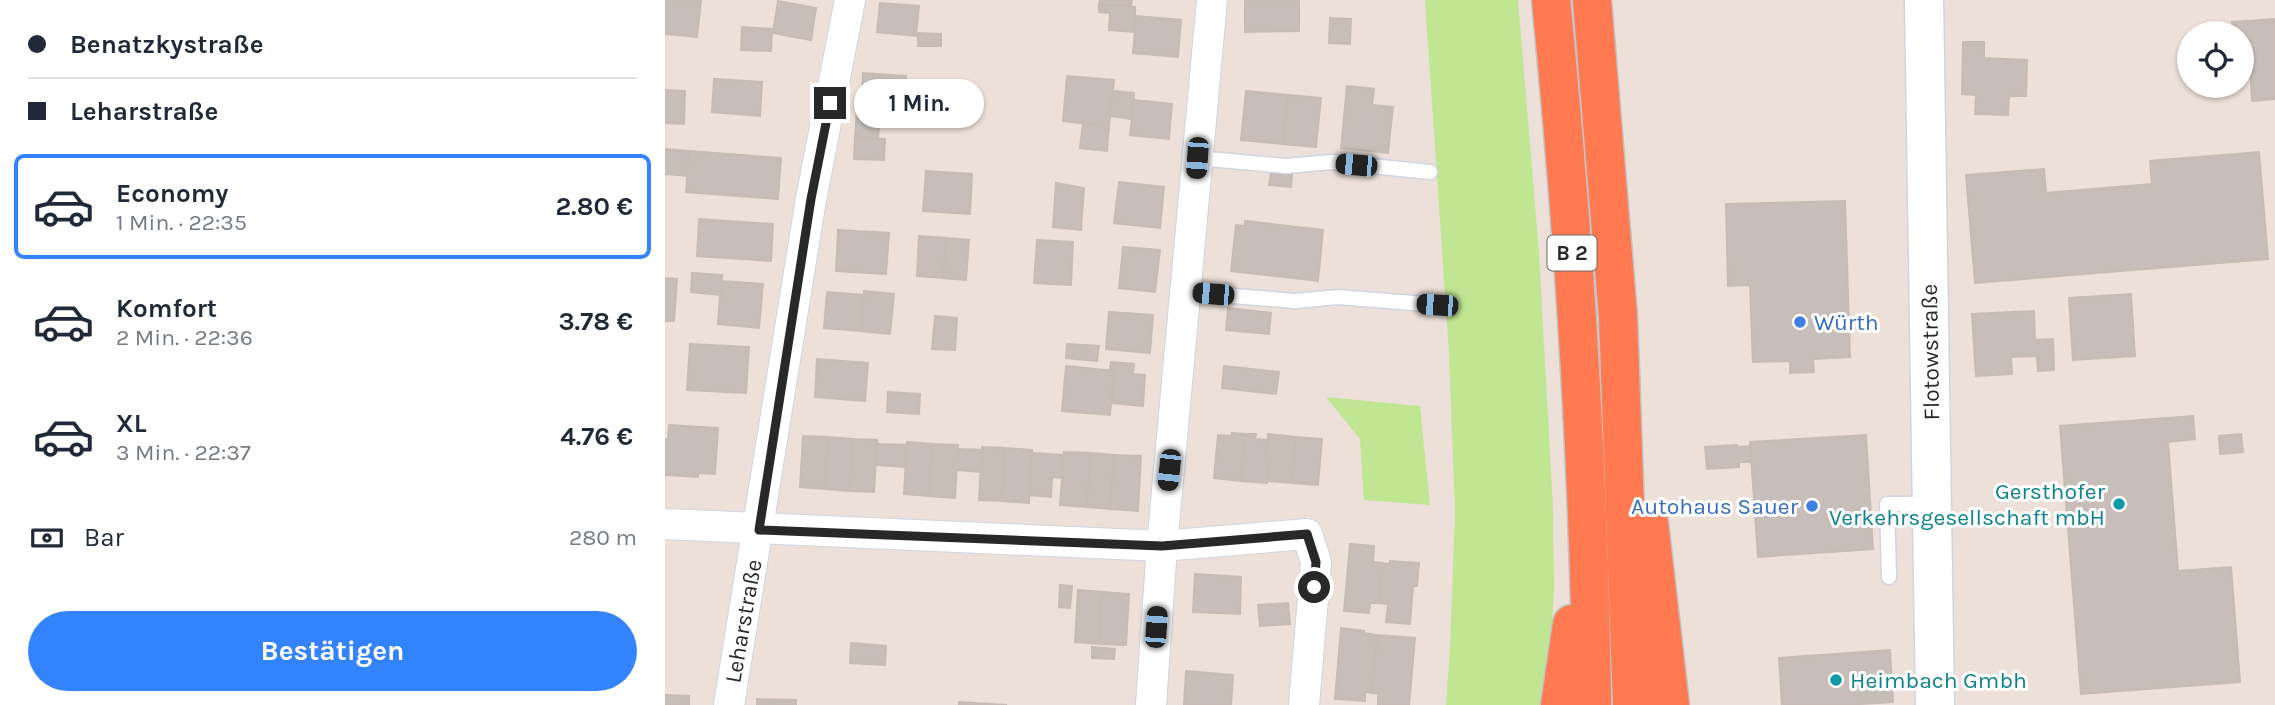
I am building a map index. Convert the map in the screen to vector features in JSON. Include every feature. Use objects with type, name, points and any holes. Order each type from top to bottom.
[{"type":"highway","name":"B 2","points":[[1551,0],[1578,334],[1592,705]]},
{"type":"highway","name":"B 2","points":[[1592,0],[1618,316],[1632,705]]},
{"type":"highway","points":[[1618,316],[1644,480],[1670,705]]},
{"type":"highway","points":[[1560,705],[1585,507]]},
{"type":"street","name":"Leharstraße","points":[[729,705],[811,199],[850,0]]},
{"type":"street","points":[[1151,705],[1162,546],[1212,0]]},
{"type":"street","name":"Flotowstraße","points":[[1924,0],[1935,705]]},
{"type":"street","points":[[665,524],[1162,546],[1307,534],[1316,562],[1304,705]]},
{"type":"lane","points":[[1197,158],[1286,166],[1332,162],[1430,172]]},
{"type":"lane","points":[[1185,292],[1295,301],[1338,298],[1437,305]]},
{"type":"lane","points":[[1889,577],[1888,504],[1932,504]]},
{"type":"green space","points":[[1425,0],[1518,0],[1539,253],[1553,508],[1554,589],[1543,705],[1446,705],[1455,512],[1449,353]]},
{"type":"green space","points":[[1326,397],[1420,406],[1430,505],[1364,500],[1360,439]]},
{"type":"building","points":[[665,0],[701,0],[697,37],[665,34]]},
{"type":"building","points":[[1100,0],[1132,0],[1131,6],[1099,4]]},
{"type":"building","points":[[1245,0],[1299,0],[1299,31],[1245,32]]},
{"type":"building","points":[[778,1],[816,8],[811,40],[773,33]]},
{"type":"building","points":[[880,3],[919,6],[916,36],[877,32]]},
{"type":"building","points":[[1099,4],[1135,7],[1135,32],[1109,30],[1110,13],[1099,12]]},
{"type":"building","points":[[1136,16],[1181,20],[1178,57],[1133,53]]},
{"type":"building","points":[[1330,18],[1351,19],[1350,44],[1329,43]]},
{"type":"building","points":[[2275,19],[2275,99],[2252,101],[2254,21],[2246,21]]},
{"type":"building","points":[[742,27],[772,29],[771,51],[741,50]]},
{"type":"building","points":[[918,33],[941,34],[941,46],[918,46]]},
{"type":"building","points":[[1963,42],[1984,42],[1984,58],[2027,60],[2026,96],[2009,96],[2008,115],[1975,114],[1976,95],[1962,94]]},
{"type":"building","points":[[863,73],[906,76],[903,117],[861,114]]},
{"type":"building","points":[[1067,76],[1114,80],[1109,126],[1063,121]]},
{"type":"building","points":[[714,79],[762,82],[760,116],[712,112]]},
{"type":"building","points":[[1347,86],[1374,89],[1372,105],[1393,107],[1388,153],[1341,148]]},
{"type":"building","points":[[665,90],[685,91],[684,124],[665,123]]},
{"type":"building","points":[[1113,91],[1134,93],[1132,119],[1110,116]]},
{"type":"building","points":[[1246,91],[1288,95],[1283,144],[1241,140]]},
{"type":"building","points":[[1288,95],[1321,98],[1316,147],[1283,144]]},
{"type":"building","points":[[1134,100],[1172,104],[1169,139],[1130,135]]},
{"type":"building","points":[[857,109],[861,109],[861,114],[880,115],[878,138],[855,137]]},
{"type":"building","points":[[1083,123],[1109,126],[1107,151],[1080,148]]},
{"type":"building","points":[[855,137],[885,139],[884,160],[854,159]]},
{"type":"building","points":[[665,149],[689,151],[688,176],[665,174]]},
{"type":"building","points":[[689,151],[781,158],[778,199],[686,192]]},
{"type":"building","points":[[2259,152],[2268,259],[1975,283],[1966,175],[2044,169],[2046,193],[2152,184],[2150,161]]},
{"type":"building","points":[[926,171],[972,174],[970,214],[923,211]]},
{"type":"building","points":[[1271,173],[1292,175],[1291,187],[1269,185]]},
{"type":"building","points":[[1119,182],[1164,187],[1160,228],[1114,223]]},
{"type":"building","points":[[1056,183],[1084,188],[1081,230],[1053,227]]},
{"type":"building","name":"Würth","points":[[1845,201],[1850,357],[1813,359],[1814,372],[1790,373],[1790,361],[1753,362],[1750,285],[1728,286],[1726,204]]},
{"type":"building","points":[[699,219],[773,224],[771,261],[697,256]]},
{"type":"building","points":[[1245,221],[1323,230],[1318,281],[1231,271],[1236,225],[1245,226]]},
{"type":"building","points":[[838,230],[889,233],[886,274],[836,271]]},
{"type":"building","points":[[919,236],[946,238],[943,278],[917,276]]},
{"type":"building","points":[[946,238],[969,240],[966,280],[943,278]]},
{"type":"building","points":[[1037,240],[1073,242],[1071,285],[1034,283]]},
{"type":"building","points":[[1123,247],[1160,250],[1155,292],[1119,288]]},
{"type":"building","points":[[692,273],[722,275],[721,295],[691,292]]},
{"type":"building","points":[[665,278],[677,279],[674,321],[665,321]]},
{"type":"building","points":[[721,281],[763,284],[759,328],[718,324]]},
{"type":"building","points":[[864,291],[894,294],[890,334],[861,331]]},
{"type":"building","points":[[827,292],[864,295],[861,331],[824,328]]},
{"type":"building","points":[[2131,294],[2135,356],[2073,360],[2069,298]]},
{"type":"building","points":[[1228,308],[1271,313],[1269,334],[1226,330]]},
{"type":"building","points":[[2034,311],[2035,340],[2053,339],[2054,370],[2038,371],[2037,356],[2011,357],[2012,374],[1976,376],[1972,314]]},
{"type":"building","points":[[1109,312],[1153,315],[1150,353],[1106,349]]},
{"type":"building","points":[[935,316],[957,318],[955,350],[932,349]]},
{"type":"building","points":[[690,344],[749,347],[746,393],[687,390]]},
{"type":"building","points":[[1067,344],[1099,346],[1097,361],[1066,358]]},
{"type":"building","points":[[817,359],[868,363],[865,401],[815,397]]},
{"type":"building","points":[[1111,362],[1134,364],[1133,374],[1145,375],[1143,406],[1112,403],[1114,371],[1110,370]]},
{"type":"building","points":[[1066,366],[1114,371],[1110,415],[1062,411]]},
{"type":"building","points":[[1224,366],[1279,372],[1276,394],[1222,388]]},
{"type":"building","points":[[888,392],[920,394],[919,414],[887,412]]},
{"type":"building","name":"Gersthofer Verkehrsgesellschaft mbH","points":[[2193,416],[2195,439],[2168,442],[2178,571],[2231,567],[2240,682],[2081,694],[2060,426]]},
{"type":"building","points":[[669,425],[718,428],[715,474],[698,473],[698,477],[665,475],[665,439],[668,439]]},
{"type":"building","points":[[1232,433],[1245,434],[1241,481],[1214,478],[1218,435],[1232,436]]},
{"type":"building","points":[[1245,434],[1256,434],[1255,439],[1267,440],[1266,460],[1270,460],[1267,483],[1241,481]]},
{"type":"building","points":[[1268,434],[1296,437],[1292,483],[1268,481]]},
{"type":"building","points":[[2241,434],[2243,452],[2220,454],[2219,436]]},
{"type":"building","name":"Autohaus Sauer","points":[[1866,435],[1873,549],[1758,557],[1750,442]]},
{"type":"building","points":[[803,436],[828,437],[825,489],[800,487]]},
{"type":"building","points":[[828,437],[853,439],[850,491],[825,489]]},
{"type":"building","points":[[1296,437],[1322,439],[1318,485],[1292,483]]},
{"type":"building","points":[[853,439],[877,440],[874,492],[850,491]]},
{"type":"building","points":[[907,442],[932,444],[929,496],[904,494]]},
{"type":"building","points":[[877,444],[907,445],[905,467],[875,465]]},
{"type":"building","points":[[932,444],[958,445],[955,498],[929,496]]},
{"type":"building","points":[[1751,446],[1751,462],[1739,462],[1739,467],[1707,469],[1705,447]]},
{"type":"building","points":[[982,447],[1005,448],[1002,501],[979,500]]},
{"type":"building","points":[[1005,448],[1032,450],[1029,503],[1002,501]]},
{"type":"building","points":[[958,449],[982,450],[981,472],[957,470]]},
{"type":"building","points":[[1064,452],[1090,453],[1087,507],[1060,505]]},
{"type":"building","points":[[1032,453],[1063,455],[1062,478],[1052,477],[1051,497],[1029,495]]},
{"type":"building","points":[[1090,453],[1114,455],[1110,509],[1087,507]]},
{"type":"building","points":[[1114,455],[1141,456],[1138,511],[1110,509]]},
{"type":"building","points":[[1350,544],[1374,546],[1373,562],[1382,563],[1379,603],[1370,603],[1369,613],[1344,611]]},
{"type":"building","points":[[1390,561],[1419,563],[1417,586],[1413,586],[1410,624],[1386,622],[1388,604],[1379,603],[1382,563],[1390,564]]},
{"type":"building","points":[[1195,574],[1241,577],[1240,614],[1193,612]]},
{"type":"building","points":[[1060,585],[1072,586],[1070,608],[1059,607]]},
{"type":"building","points":[[1078,590],[1102,592],[1099,644],[1075,642]]},
{"type":"building","points":[[1102,592],[1129,594],[1126,645],[1099,644]]},
{"type":"building","points":[[1288,603],[1290,624],[1260,626],[1258,605]]},
{"type":"building","points":[[1341,628],[1377,635],[1372,693],[1365,692],[1365,701],[1335,699]]},
{"type":"building","points":[[1377,635],[1415,638],[1409,705],[1378,705],[1378,694],[1372,693]]},
{"type":"building","points":[[851,643],[886,646],[885,665],[850,663]]},
{"type":"building","points":[[1092,647],[1115,649],[1114,659],[1092,658]]},
{"type":"building","name":"Heimbach Gmbh","points":[[1890,650],[1893,702],[1782,705],[1779,658]]},
{"type":"building","points":[[1186,671],[1233,675],[1231,705],[1184,705]]},
{"type":"building","points":[[665,695],[689,696],[689,705],[665,705]]},
{"type":"building","points":[[757,699],[796,700],[796,705],[757,705]]},
{"type":"building","points":[[959,702],[1007,705],[959,705]]},
{"type":"place","name":"Würth","points":[[1800,322]]},
{"type":"place","name":"Gersthofer Verkehrsgesellschaft mbH","points":[[2119,504]]},
{"type":"place","name":"Autohaus Sauer","points":[[1812,506]]},
{"type":"place","name":"Heimbach Gmbh","points":[[1836,680]]},
{"type":"route","points":[[830,103],[811,199],[759,530],[1162,546],[1307,534],[1316,562],[1314,587]]}]
